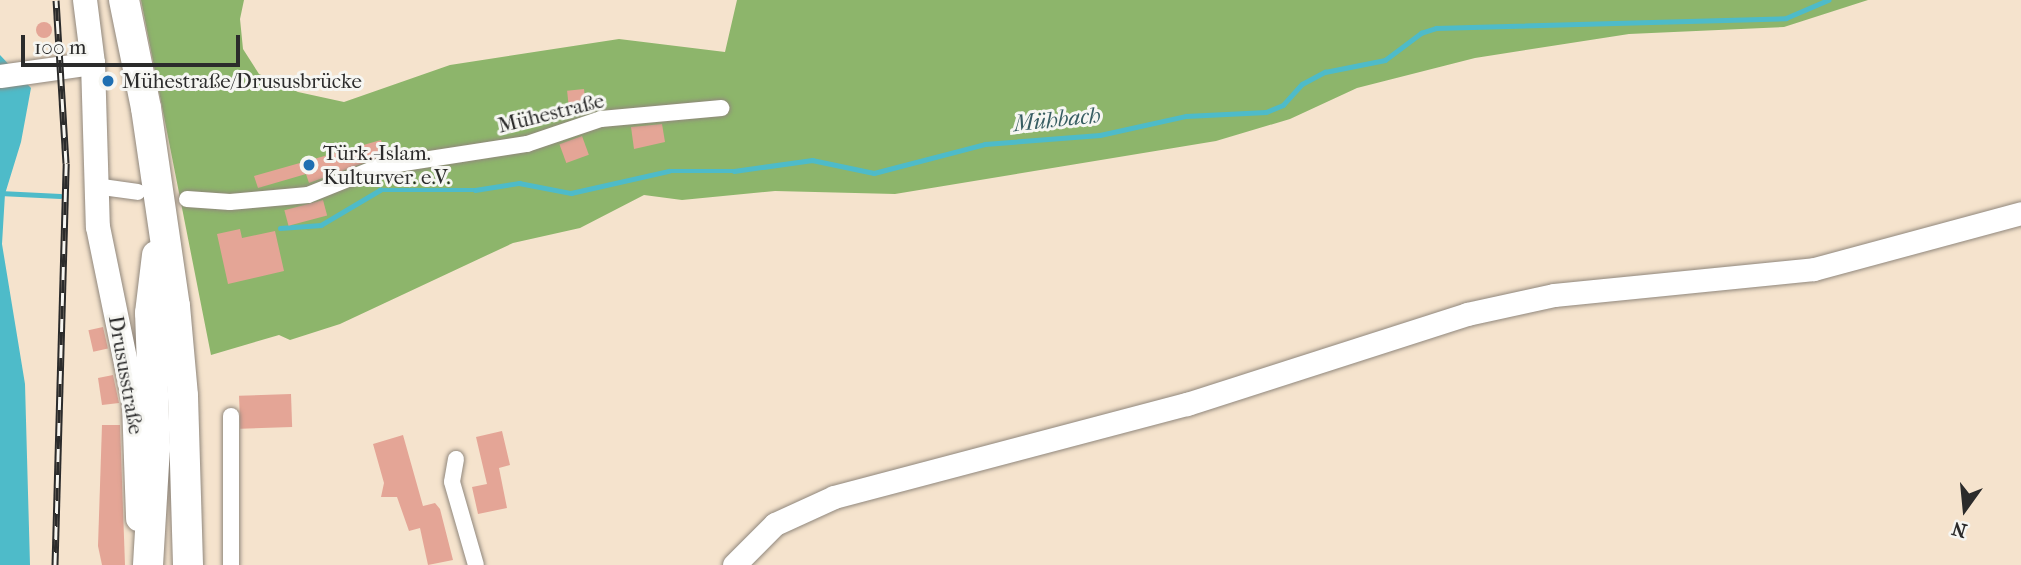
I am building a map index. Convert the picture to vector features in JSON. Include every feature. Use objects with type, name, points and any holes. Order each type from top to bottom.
[{"type":"highway","points":[[124,0],[162,217],[183,396],[188,564]]},
{"type":"highway","points":[[148,565],[155,461],[150,313],[162,217]]},
{"type":"main road","name":"Drususstraße","points":[[85,0],[93,62],[98,227],[135,412],[141,565]]},
{"type":"main road","points":[[0,76],[54,65],[93,62]]},
{"type":"main road","points":[[734,565],[775,524],[834,497],[1174,407],[1467,314],[1555,295],[1814,269],[2021,213]]},
{"type":"street","name":"Mühestraße","points":[[187,199],[230,202],[308,195],[378,167],[527,144],[601,119],[722,108]]},
{"type":"street","points":[[95,186],[138,192]]},
{"type":"street","points":[[231,416],[231,565]]},
{"type":"street","points":[[456,459],[452,482],[476,565]]},
{"type":"green space","points":[[141,0],[244,0],[240,19],[243,49],[259,74],[298,92],[344,102],[450,65],[619,39],[725,52],[737,0],[1868,0],[1784,27],[1629,34],[1475,58],[1357,88],[1290,119],[1216,141],[895,194],[775,191],[682,200],[644,195],[580,228],[513,243],[340,324],[290,340],[279,335],[211,355]]},
{"type":"water","points":[[0,55],[31,88],[21,142],[5,194],[2,244],[25,384],[30,565],[0,565]]},
{"type":"building","points":[[44,22],[50,24],[50,36],[44,38],[38,36],[36,30],[38,24]]},
{"type":"building","points":[[584,89],[586,109],[569,111],[567,91]]},
{"type":"building","points":[[662,124],[665,142],[634,149],[631,127]]},
{"type":"building","points":[[582,136],[589,155],[566,163],[559,144]]},
{"type":"building","points":[[381,140],[386,155],[309,183],[306,174],[258,188],[254,176]]},
{"type":"building","points":[[323,200],[327,215],[289,226],[284,210]]},
{"type":"building","points":[[240,229],[242,238],[275,231],[284,271],[228,284],[217,234]]},
{"type":"building","points":[[103,327],[108,348],[93,352],[88,330]]},
{"type":"building","points":[[113,375],[119,403],[102,405],[98,378]]},
{"type":"building","points":[[291,394],[292,427],[240,429],[239,396]]},
{"type":"building","points":[[102,425],[120,425],[125,565],[102,565],[98,546]]},
{"type":"building","points":[[502,431],[510,465],[499,468],[507,508],[478,514],[472,487],[487,484],[476,437]]},
{"type":"building","points":[[403,435],[423,506],[435,503],[440,509],[453,560],[428,565],[420,528],[409,531],[397,497],[381,497],[384,483],[373,444]]},
{"type":"waterway","name":"Mühbach","points":[[280,228],[321,225],[380,190],[475,190],[519,183],[571,193],[669,171],[734,171],[812,160],[874,173],[985,144],[1100,135],[1186,116],[1266,112],[1283,105],[1302,84],[1325,72],[1385,60],[1421,33],[1436,28],[1786,18],[1828,0]]},
{"type":"waterway","name":"Mühbach","points":[[0,193],[60,196]]},
{"type":"railway","points":[[55,565],[66,163],[56,0]]},
{"type":"place","name":"Mühestraße/Drususbrücke","points":[[108,81]]},
{"type":"place","name":"Türk.-Islam. Kulturver. e.V.","points":[[309,165]]}]
